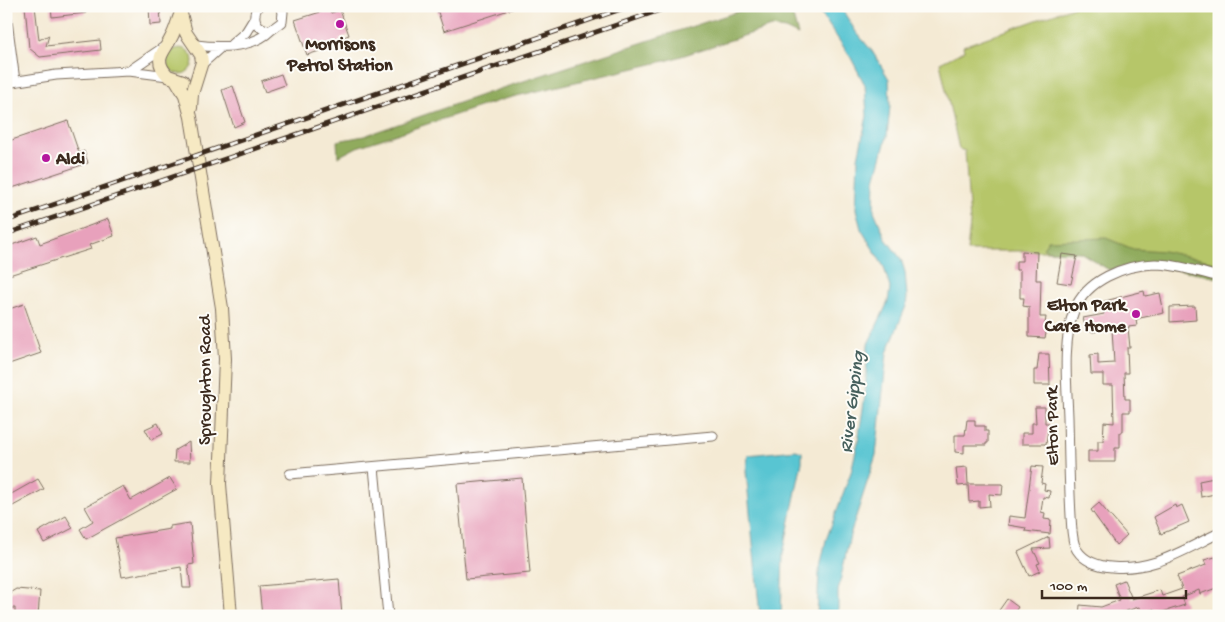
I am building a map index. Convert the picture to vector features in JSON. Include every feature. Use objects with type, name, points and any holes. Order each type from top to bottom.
[{"type":"street","points":[[6,14],[10,82],[56,75],[129,70],[183,81],[199,69],[220,48],[232,44],[243,44],[282,22],[283,12],[280,6]]},
{"type":"street","name":"Sproughton Road","points":[[180,11],[193,43],[201,54],[192,94],[191,117]]},
{"type":"street","name":"Sproughton Road","points":[[180,11],[160,64],[184,95],[191,117],[222,308],[225,359],[220,484],[230,616]]},
{"type":"street","points":[[255,11],[261,28],[270,30]]},
{"type":"street","points":[[232,44],[246,32],[255,11]]},
{"type":"street","points":[[129,70],[166,45],[180,39],[220,48]]},
{"type":"street","name":"Elton Park","points":[[1219,277],[1156,264],[1127,269],[1107,276],[1087,290],[1074,311],[1068,344],[1066,384],[1073,542],[1082,555],[1100,565],[1122,567],[1155,562],[1219,533]]},
{"type":"street","points":[[290,474],[712,436]]},
{"type":"street","points":[[374,467],[388,616]]},
{"type":"green space","points":[[755,6],[790,6],[798,35],[785,29],[771,27],[669,60],[504,99],[357,147],[338,157],[337,141],[364,136],[493,91]]},
{"type":"green space","points":[[1076,6],[1182,6],[1219,12],[1219,274],[1079,251],[967,251],[970,223],[965,151],[959,149],[940,63],[964,51],[963,46]]},
{"type":"green space","points":[[180,48],[189,52],[193,61],[189,70],[180,74],[171,70],[167,61],[171,52]]},
{"type":"green space","points":[[1106,238],[1133,249],[1163,251],[1219,263],[1219,278],[1181,270],[1134,265],[1109,270],[1080,252],[1049,251],[1043,248],[1048,240]]},
{"type":"water","points":[[816,6],[840,6],[889,79],[890,106],[887,136],[875,180],[874,211],[886,239],[901,259],[905,272],[907,297],[906,306],[887,353],[876,455],[850,535],[838,591],[838,616],[817,616],[819,572],[826,540],[851,472],[858,442],[865,395],[868,344],[888,302],[890,288],[884,267],[861,229],[856,209],[858,158],[867,116],[865,85],[851,58]]},
{"type":"water","points":[[796,450],[802,452],[802,462],[783,554],[781,616],[760,616],[746,471],[748,455]]},
{"type":"building","points":[[25,6],[35,6],[39,40],[49,35],[46,46],[100,40],[101,50],[40,57],[29,48]]},
{"type":"building","points":[[51,6],[85,6],[86,13],[52,17]]},
{"type":"building","points":[[149,6],[160,6],[161,24],[150,25]]},
{"type":"building","points":[[436,6],[515,6],[515,8],[444,31]]},
{"type":"building","points":[[330,9],[331,13],[340,10],[349,35],[339,39],[341,44],[307,55],[295,20]]},
{"type":"building","points":[[281,74],[285,85],[265,92],[261,81]]},
{"type":"building","points":[[233,86],[245,122],[234,127],[222,90]]},
{"type":"building","name":"Aldi","points":[[68,121],[79,153],[84,151],[88,163],[6,190],[6,142]]},
{"type":"building","points":[[108,219],[114,236],[89,245],[91,249],[6,276],[6,247],[37,236],[40,244]]},
{"type":"building","points":[[1022,251],[1037,252],[1036,280],[1041,280],[1040,317],[1046,317],[1045,324],[1048,324],[1045,338],[1029,337],[1029,307],[1023,306],[1024,298],[1020,298],[1020,270],[1016,270],[1016,261],[1022,261]]},
{"type":"building","points":[[1062,254],[1077,256],[1071,284],[1057,282]]},
{"type":"building","points":[[1144,291],[1145,296],[1160,293],[1164,313],[1140,318],[1136,320],[1137,326],[1128,327],[1130,348],[1127,348],[1128,373],[1124,373],[1125,399],[1130,399],[1130,412],[1123,412],[1123,432],[1120,432],[1120,448],[1115,448],[1115,462],[1088,462],[1088,451],[1098,451],[1098,441],[1103,441],[1104,422],[1114,423],[1113,385],[1103,385],[1103,374],[1091,374],[1090,355],[1098,354],[1098,364],[1114,363],[1112,329],[1093,332],[1086,329],[1083,318],[1104,314],[1101,302]]},
{"type":"building","points":[[24,304],[41,353],[6,365],[6,310]]},
{"type":"building","points":[[1195,306],[1196,320],[1170,322],[1170,307]]},
{"type":"building","points":[[1039,354],[1049,354],[1050,385],[1034,385],[1034,370],[1037,370]]},
{"type":"building","points":[[1035,407],[1045,407],[1045,423],[1049,423],[1046,444],[1022,444],[1022,433],[1032,433],[1032,423],[1036,423]]},
{"type":"building","points":[[967,420],[975,420],[975,426],[985,426],[985,431],[988,431],[988,443],[986,445],[964,445],[964,453],[955,452],[955,435],[965,435]]},
{"type":"building","points":[[158,423],[163,434],[151,440],[145,429]]},
{"type":"building","points":[[189,442],[190,462],[174,462],[175,450]]},
{"type":"building","points":[[1032,466],[1043,467],[1041,483],[1045,484],[1044,490],[1050,491],[1049,498],[1043,497],[1041,512],[1045,513],[1044,519],[1051,520],[1050,534],[1025,531],[1026,528],[1008,525],[1009,516],[1025,518]]},
{"type":"building","points":[[967,467],[968,484],[1003,484],[1002,495],[989,494],[990,506],[979,507],[979,501],[969,502],[968,485],[958,486],[956,468]]},
{"type":"building","points":[[1219,477],[1219,493],[1201,497],[1199,481]]},
{"type":"building","points":[[170,478],[177,489],[86,539],[80,529],[93,521],[85,507],[123,486],[131,500]]},
{"type":"building","points":[[522,478],[530,573],[466,579],[457,484]]},
{"type":"building","points":[[38,479],[44,489],[11,507],[6,497]]},
{"type":"building","points":[[1099,503],[1127,535],[1116,545],[1091,510]]},
{"type":"building","points":[[1175,505],[1176,508],[1182,505],[1189,522],[1161,534],[1154,517]]},
{"type":"building","points":[[66,516],[73,528],[44,543],[38,532]]},
{"type":"building","points":[[190,523],[194,564],[188,565],[191,588],[183,588],[181,567],[122,577],[115,538],[170,529],[170,526]]},
{"type":"building","points":[[1049,537],[1050,548],[1033,549],[1040,563],[1037,564],[1040,571],[1029,576],[1018,552]]},
{"type":"building","points":[[1215,557],[1219,568],[1219,587],[1200,594],[1199,590],[1182,597],[1185,605],[1156,614],[1154,609],[1141,613],[1139,607],[1120,613],[1121,616],[1079,616],[1080,605],[1101,607],[1120,600],[1114,584],[1124,580],[1132,599],[1160,590],[1162,596],[1182,589],[1177,576],[1206,565],[1204,560]]},
{"type":"building","points":[[339,579],[342,616],[262,616],[259,586]]},
{"type":"building","points":[[16,589],[40,591],[38,616],[15,616],[15,608],[11,608],[8,602],[8,594]]},
{"type":"building","points":[[1007,599],[1018,607],[1012,616],[995,616]]},
{"type":"railway","points":[[6,221],[630,6]]},
{"type":"railway","points":[[6,234],[672,6]]},
{"type":"place","name":"Morrisons Petrol Station","points":[[340,24]]},
{"type":"place","name":"Aldi","points":[[46,158]]},
{"type":"place","name":"Elton Park Care Home","points":[[1136,314]]},
{"type":"water label","name":"River Gipping","points":[[850,402]]}]
